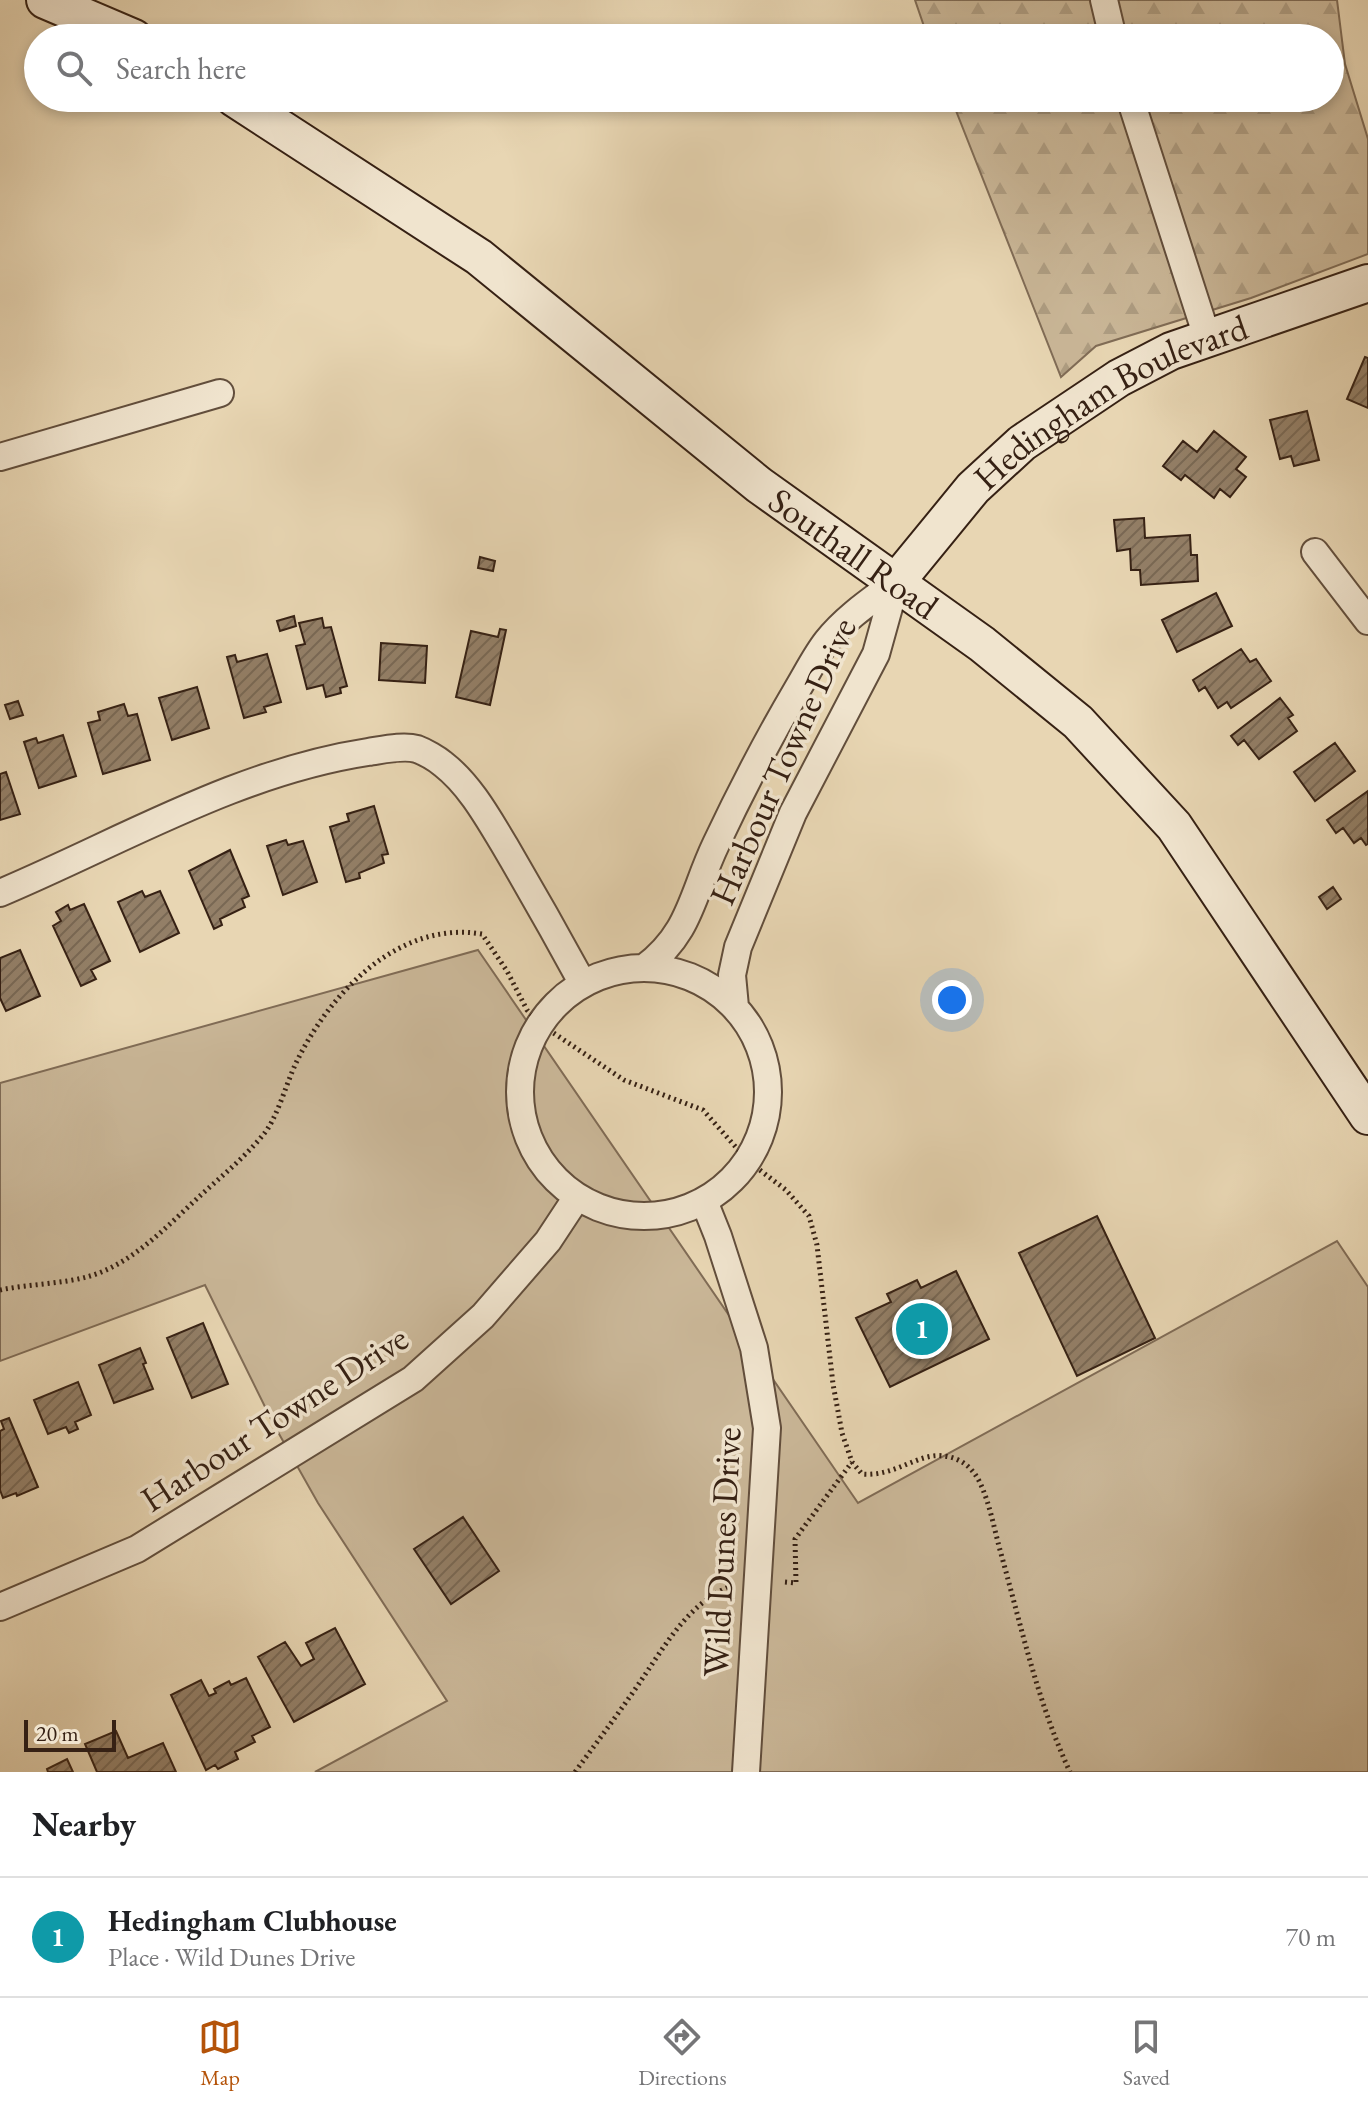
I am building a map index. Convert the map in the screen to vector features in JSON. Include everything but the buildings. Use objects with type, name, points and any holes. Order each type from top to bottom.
[{"type":"street","points":[[45,0],[101,24]]},
{"type":"street","points":[[1104,0],[1110,24]]},
{"type":"street","name":"Southall Road","points":[[256,112],[479,257],[759,485],[982,644],[1078,722],[1174,826],[1368,1116]]},
{"type":"street","points":[[1135,112],[1207,337]]},
{"type":"street","name":"Hedingham Boulevard","points":[[896,582],[973,488],[1022,443],[1119,378],[1171,351],[1207,337],[1368,283]]},
{"type":"street","points":[[0,457],[220,393]]},
{"type":"street","points":[[1315,552],[1368,621]]},
{"type":"street","name":"Harbour Towne Drive","points":[[644,968],[664,953],[677,937],[735,804],[825,642],[896,582]]},
{"type":"street","name":"Harbour Towne Drive","points":[[735,1007],[732,975],[738,947],[793,813],[876,654],[896,582]]},
{"type":"street","points":[[0,893],[231,789],[336,757],[385,749],[416,749],[442,763],[464,785],[493,826],[583,984]]},
{"type":"street","points":[[644,968],[666,970],[693,978],[715,990],[735,1007],[761,1049],[767,1074],[768,1099],[765,1124],[748,1161],[728,1184],[704,1201],[679,1211],[653,1216],[614,1212],[577,1197],[547,1171],[528,1137],[520,1099],[524,1060],[540,1024],[559,1001],[583,984],[610,973],[644,968]]},
{"type":"street","name":"Harbour Towne Drive","points":[[0,1607],[137,1549],[413,1379],[483,1316],[548,1241],[577,1197]]},
{"type":"street","name":"Wild Dunes Drive","points":[[704,1201],[754,1348],[767,1428],[746,1772]]},
{"type":"path","points":[[0,1290],[92,1276],[121,1264],[237,1164],[266,1132],[295,1065],[323,1016],[341,993],[364,972],[400,947],[444,932],[482,934],[507,971],[527,1010],[540,1024],[624,1080],[703,1110],[748,1161],[786,1190],[809,1216],[817,1245],[837,1409],[852,1462],[862,1474],[878,1476],[935,1457],[944,1456],[969,1465],[981,1483],[1014,1593],[1038,1689],[1070,1772]]},
{"type":"path","points":[[575,1772],[663,1646],[710,1595],[756,1580],[796,1583],[795,1539],[852,1462]]},
{"type":"green space","points":[[915,0],[1337,0],[1340,24],[923,24]]},
{"type":"green space","points":[[1344,56],[1368,139],[1368,254],[1251,298],[1096,346],[1061,377],[957,112],[1344,112]]},
{"type":"green space","points":[[478,950],[858,1503],[1337,1241],[1368,1287],[1368,1772],[315,1772],[447,1701],[318,1503],[274,1425],[205,1285],[0,1361],[0,1083]]},
{"type":"place","name":"Hedingham Clubhouse","points":[[922,1329]]}]
